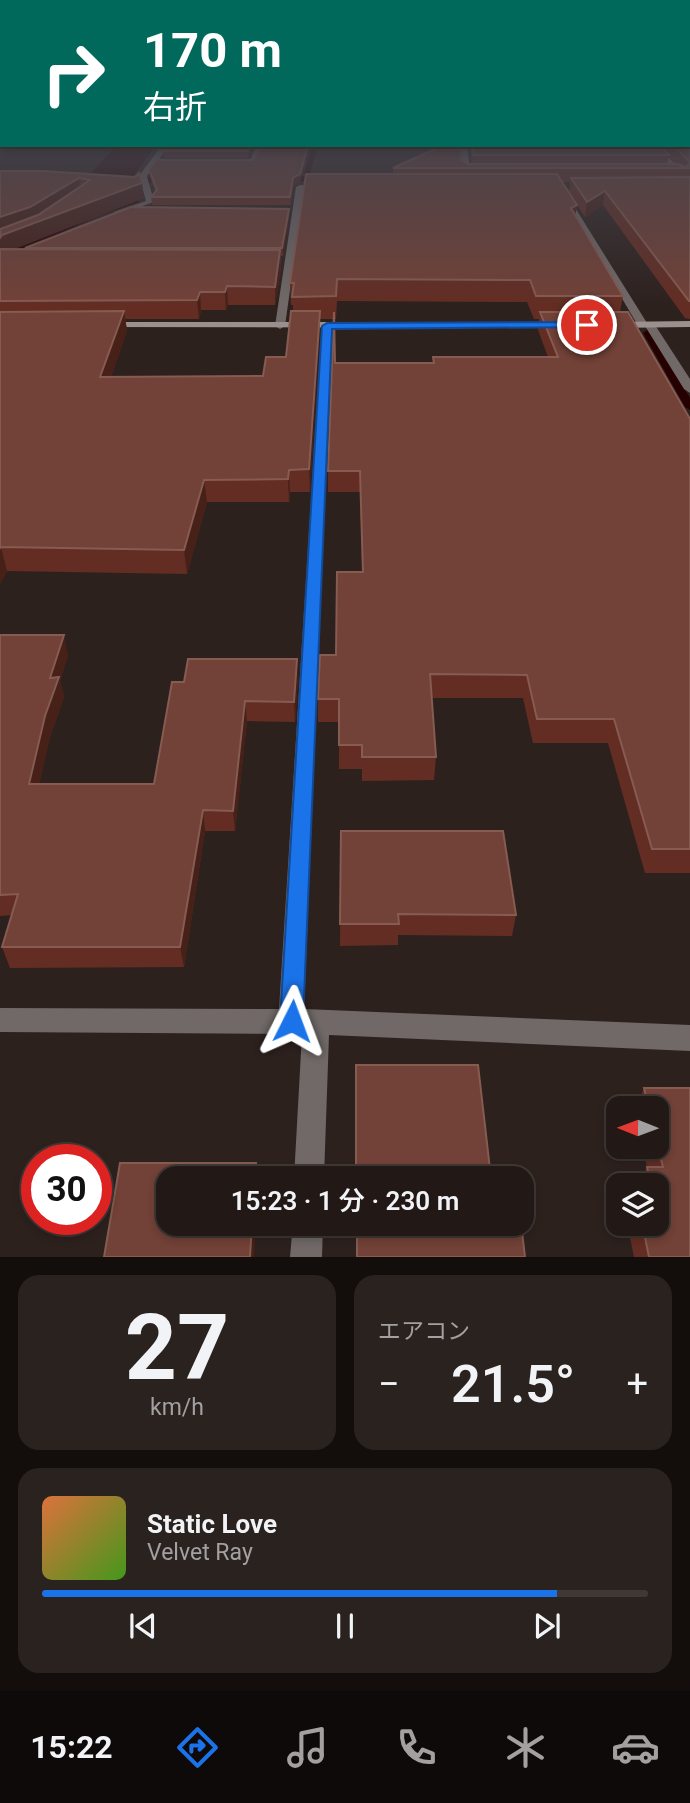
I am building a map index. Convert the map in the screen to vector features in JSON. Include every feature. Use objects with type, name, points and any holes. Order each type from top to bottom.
[{"type":"street","points":[[106,218],[150,202],[146,188]]},
{"type":"street","points":[[280,326],[300,188]]},
{"type":"street","points":[[559,188],[690,389]]},
{"type":"street","points":[[126,211],[153,211]]},
{"type":"street","points":[[284,211],[296,211]]},
{"type":"street","points":[[276,262],[289,262]]},
{"type":"street","points":[[601,325],[690,324]]},
{"type":"street","points":[[93,325],[573,325]]},
{"type":"street","points":[[309,1166],[304,1022],[327,326]]},
{"type":"street","points":[[0,1020],[304,1022],[690,1038]]},
{"type":"street","points":[[306,1257],[307,1236]]},
{"type":"shaded area","points":[[73,188],[136,188],[139,202],[95,217],[31,247],[18,250],[0,245]]},
{"type":"building","points":[[0,188],[63,188],[30,207],[0,217]]},
{"type":"building","points":[[79,188],[129,188],[0,238],[0,229],[38,215]]},
{"type":"building","points":[[156,188],[291,188],[290,197],[151,197]]},
{"type":"building","points":[[304,188],[566,188],[577,205],[571,208],[623,296],[536,296],[530,280],[337,279],[336,296],[292,297],[294,283],[290,283]]},
{"type":"building","points":[[577,188],[690,188],[690,301],[605,191],[587,202]]},
{"type":"building","points":[[131,207],[289,209],[282,248],[25,248]]},
{"type":"building","points":[[0,249],[280,250],[275,287],[227,286],[225,292],[200,292],[197,300],[0,301]]},
{"type":"building","points":[[124,311],[100,377],[263,376],[266,357],[286,357],[291,311],[320,311],[309,469],[289,470],[288,479],[204,480],[184,550],[0,548],[0,312]]},
{"type":"building","points":[[334,312],[335,363],[434,363],[433,357],[558,357],[540,312],[628,312],[690,419],[690,849],[652,849],[614,719],[537,719],[527,675],[430,674],[436,757],[362,757],[362,745],[339,745],[339,699],[318,699],[320,655],[336,655],[337,572],[363,572],[360,471],[328,471]]},
{"type":"building","points":[[0,635],[64,635],[50,678],[59,677],[45,716],[29,784],[154,784],[172,682],[184,682],[188,659],[297,659],[294,702],[245,701],[233,811],[203,810],[180,947],[2,947],[18,894],[0,895]]},
{"type":"building","points":[[341,831],[503,831],[516,915],[398,914],[399,924],[340,924]]},
{"type":"building","points":[[356,1065],[478,1065],[490,1166],[356,1166]]},
{"type":"building","points":[[644,1088],[690,1088],[690,1257],[649,1257],[645,1236],[669,1236],[669,1173],[648,1173],[647,1167],[663,1167],[661,1159],[669,1159],[669,1096],[646,1096]]},
{"type":"building","points":[[120,1163],[256,1163],[256,1166],[156,1166],[156,1236],[251,1236],[250,1257],[104,1257],[108,1235],[112,1235],[112,1210]]},
{"type":"building","points":[[357,1236],[523,1236],[525,1257],[357,1257]]},
{"type":"waterway","points":[[647,333],[690,407]]},
{"type":"route","points":[[292,1021],[327,326],[587,325]]}]
